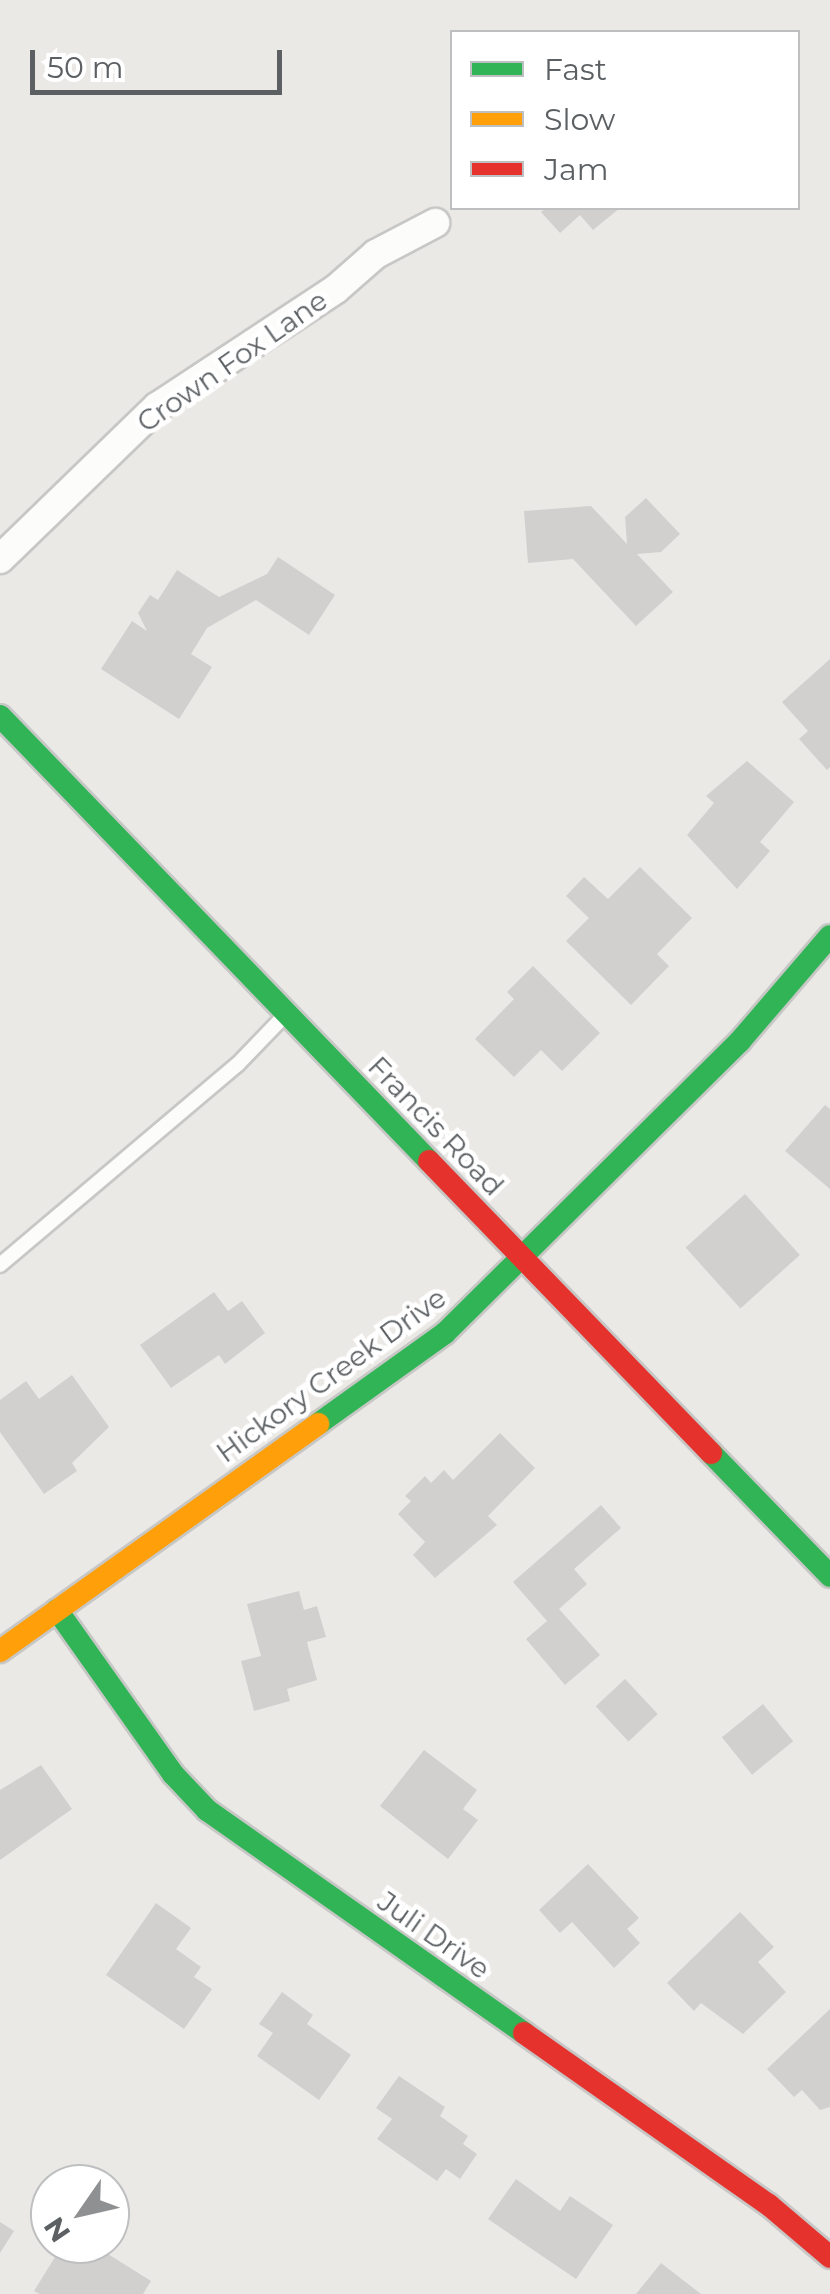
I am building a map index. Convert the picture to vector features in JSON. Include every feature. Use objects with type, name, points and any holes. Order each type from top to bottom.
[{"type":"street","name":"Crown Fox Lane","points":[[0,559],[156,408],[336,290],[376,254],[435,223]]},
{"type":"street","name":"Francis Road","points":[[0,716],[830,1576]]},
{"type":"street","name":"Hickory Creek Drive","points":[[0,1650],[445,1333],[524,1260],[827,948]]},
{"type":"street","name":"Juli Drive","points":[[57,1610],[173,1774],[207,1810],[770,2204],[830,2257]]},
{"type":"lane","points":[[0,1265],[222,1078],[286,1014]]},
{"type":"building","points":[[618,210],[593,230],[580,215],[560,233],[541,212]]},
{"type":"building","points":[[646,498],[680,534],[661,552],[637,554],[673,592],[636,626],[573,559],[528,563],[524,511],[591,506],[627,544],[625,517]]},
{"type":"building","points":[[278,557],[335,595],[309,635],[256,600],[207,628],[191,654],[212,667],[179,719],[101,669],[132,621],[147,631],[138,613],[150,595],[158,600],[177,570],[219,597],[267,574]]},
{"type":"building","points":[[830,659],[827,770],[799,739],[808,731],[782,702]]},
{"type":"building","points":[[747,761],[794,802],[760,842],[770,851],[737,889],[687,835],[714,803],[706,796]]},
{"type":"building","points":[[640,867],[692,918],[657,954],[669,966],[631,1005],[566,941],[589,918],[566,896],[584,877],[608,899]]},
{"type":"building","points":[[533,966],[600,1033],[562,1071],[541,1050],[514,1077],[475,1039],[514,999],[507,992]]},
{"type":"building","points":[[825,1105],[830,1109],[830,1189],[785,1151]]},
{"type":"building","points":[[745,1194],[800,1255],[740,1308],[686,1248]]},
{"type":"building","points":[[214,1292],[228,1311],[242,1301],[265,1333],[225,1364],[219,1355],[171,1388],[140,1345]]},
{"type":"building","points":[[72,1375],[109,1427],[72,1463],[77,1471],[44,1494],[0,1432],[0,1400],[26,1381],[39,1399]]},
{"type":"building","points":[[500,1433],[535,1468],[488,1516],[497,1525],[435,1578],[413,1555],[425,1542],[398,1514],[411,1501],[405,1496],[425,1476],[431,1483],[444,1470],[453,1480]]},
{"type":"building","points":[[601,1505],[621,1528],[574,1569],[587,1584],[559,1609],[600,1655],[565,1685],[526,1639],[547,1621],[513,1582]]},
{"type":"building","points":[[299,1591],[304,1610],[317,1606],[326,1637],[307,1642],[317,1680],[287,1689],[290,1701],[254,1711],[241,1661],[261,1656],[247,1604]]},
{"type":"building","points":[[625,1679],[658,1714],[628,1741],[596,1706]]},
{"type":"building","points":[[763,1704],[793,1741],[752,1775],[722,1737]]},
{"type":"building","points":[[424,1750],[477,1790],[463,1809],[478,1820],[448,1859],[380,1806]]},
{"type":"building","points":[[41,1765],[72,1809],[0,1860],[0,1790]]},
{"type":"building","points":[[588,1864],[639,1918],[627,1929],[640,1943],[614,1968],[572,1922],[560,1933],[539,1910]]},
{"type":"building","points":[[156,1903],[191,1928],[176,1949],[201,1967],[194,1977],[212,1989],[184,2029],[106,1975]]},
{"type":"building","points":[[740,1912],[774,1947],[758,1962],[786,1992],[743,2034],[701,2003],[694,2011],[667,1983]]},
{"type":"building","points":[[282,1992],[313,2015],[307,2024],[351,2055],[319,2100],[257,2056],[273,2033],[259,2024]]},
{"type":"building","points":[[830,2009],[830,2107],[820,2110],[802,2090],[794,2097],[767,2069]]},
{"type":"building","points":[[399,2076],[445,2107],[440,2116],[468,2136],[463,2144],[477,2154],[460,2179],[446,2169],[437,2181],[377,2139],[392,2119],[376,2108]]},
{"type":"building","points":[[516,2179],[560,2211],[570,2196],[613,2225],[576,2279],[488,2219]]},
{"type":"building","points":[[0,2222],[14,2231],[0,2253]]},
{"type":"building","points":[[661,2263],[701,2294],[636,2294]]},
{"type":"building","points":[[51,2264],[124,2264],[151,2281],[143,2294],[34,2291]]},
{"type":"traffic: fast","points":[[0,716],[429,1161]]},
{"type":"traffic: fast","points":[[318,1424],[445,1333],[740,1041],[830,936]]},
{"type":"traffic: fast","points":[[711,1453],[830,1576]]},
{"type":"traffic: fast","points":[[57,1610],[173,1774],[207,1810],[524,2033]]},
{"type":"traffic: slow","points":[[0,1651],[318,1424]]},
{"type":"traffic: jam","points":[[429,1161],[711,1453]]},
{"type":"traffic: jam","points":[[524,2033],[769,2205],[830,2257]]}]
